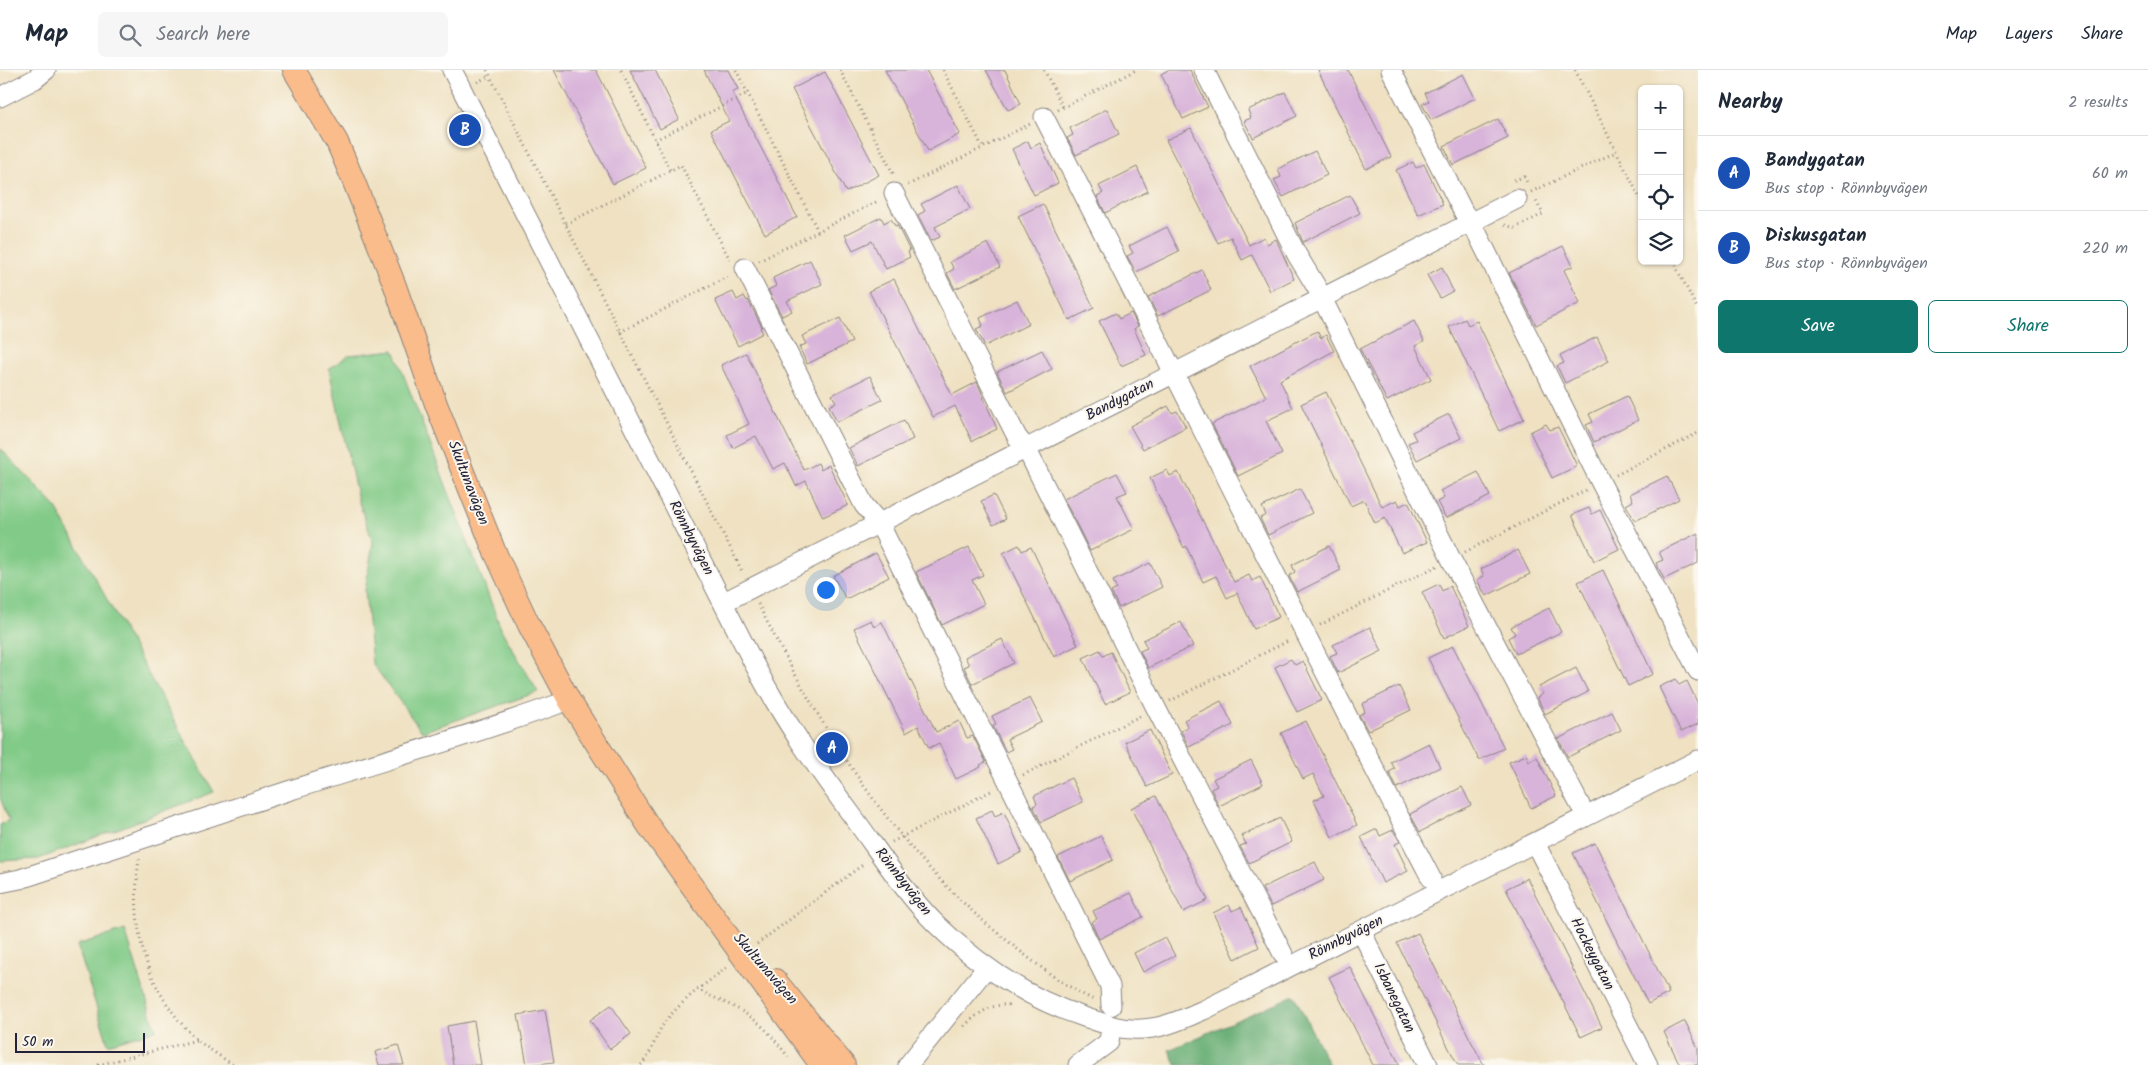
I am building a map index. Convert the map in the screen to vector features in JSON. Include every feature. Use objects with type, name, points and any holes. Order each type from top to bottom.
[{"type":"main road","name":"Skultunavägen","points":[[294,70],[337,142],[395,286],[436,404],[494,550],[529,625],[569,700],[648,824],[821,1065]]},
{"type":"main road","name":"Skultunavägen","points":[[684,875],[797,1005],[844,1065]]},
{"type":"street","points":[[0,97],[35,79],[46,70]]},
{"type":"street","name":"Rönnbyvägen","points":[[452,70],[775,705],[879,852],[935,922],[987,967],[1041,1000],[1111,1026],[1132,1030],[1174,1023],[1208,1008],[1698,760]]},
{"type":"street","points":[[1204,70],[1297,255],[1322,298],[1451,559],[1580,804]]},
{"type":"street","points":[[1391,70],[1464,213],[1472,223],[1596,474],[1698,671]]},
{"type":"street","points":[[1044,117],[1174,373],[1303,634],[1431,878]]},
{"type":"street","points":[[895,187],[1017,437],[1026,448],[1156,708],[1283,954]]},
{"type":"street","name":"Bandygatan","points":[[724,602],[1517,199]]},
{"type":"street","points":[[739,266],[864,505],[879,524],[1110,986],[1111,1006]]},
{"type":"street","points":[[0,883],[141,841],[291,790],[504,724],[569,700]]},
{"type":"street","name":"Hockeygatan","points":[[1535,842],[1648,1065]]},
{"type":"street","name":"Isbanegatan","points":[[1361,930],[1428,1065]]},
{"type":"street","points":[[908,1065],[987,967]]},
{"type":"street","points":[[1078,1065],[1109,1042],[1111,1026]]},
{"type":"path","points":[[487,70],[620,332]]},
{"type":"path","points":[[621,70],[670,170]]},
{"type":"path","points":[[736,70],[818,231]]},
{"type":"path","points":[[840,70],[895,187]]},
{"type":"path","points":[[943,70],[983,148]]},
{"type":"path","points":[[1044,70],[1063,107]]},
{"type":"path","points":[[1575,70],[1638,194]]},
{"type":"path","points":[[655,140],[748,93]]},
{"type":"path","points":[[1517,199],[1616,152]]},
{"type":"path","points":[[566,224],[681,165],[739,266]]},
{"type":"path","points":[[1675,265],[1698,310]]},
{"type":"path","points":[[758,944],[900,837],[941,882],[985,924],[1032,962],[1082,994],[1111,1006]]},
{"type":"path","points":[[141,841],[135,901],[141,947],[149,971],[163,998],[197,1040],[232,1065]]},
{"type":"path","points":[[641,1065],[664,1024],[682,1002],[732,963]]},
{"type":"path","points":[[697,990],[736,1008],[756,1020],[772,1035],[795,1065]]},
{"type":"path","points":[[959,1031],[985,1009],[999,1005],[1016,1006]]},
{"type":"path","points":[[98,1065],[197,1040]]},
{"type":"green space","points":[[394,350],[502,631],[538,692],[422,732],[372,663],[365,591],[373,542],[358,500],[329,369],[349,355]]},
{"type":"green space","points":[[0,448],[55,506],[214,792],[39,859],[0,861],[0,825],[9,820],[0,798]]},
{"type":"green space","points":[[125,930],[156,1030],[108,1044],[77,945]]},
{"type":"green space","points":[[1294,995],[1329,1065],[1176,1065],[1169,1050]]},
{"type":"building","points":[[554,70],[596,70],[646,168],[613,184]]},
{"type":"building","points":[[630,70],[655,70],[679,119],[660,129]]},
{"type":"building","points":[[704,70],[728,70],[738,89],[732,92],[797,217],[765,234],[711,130],[729,121]]},
{"type":"building","points":[[885,70],[926,70],[960,134],[928,151]]},
{"type":"building","points":[[986,70],[1005,70],[1021,104],[1008,110]]},
{"type":"building","points":[[1168,70],[1190,70],[1208,107],[1183,119],[1161,74]]},
{"type":"building","points":[[1318,70],[1348,70],[1391,157],[1366,169]]},
{"type":"building","points":[[825,72],[879,175],[846,192],[792,89]]},
{"type":"building","points":[[1463,74],[1475,98],[1431,120],[1422,104],[1429,101],[1425,93]]},
{"type":"building","points":[[1285,92],[1297,116],[1253,138],[1244,121],[1251,118],[1248,110]]},
{"type":"building","points":[[1107,109],[1119,134],[1076,155],[1067,138],[1073,135],[1070,128]]},
{"type":"building","points":[[1498,119],[1508,138],[1453,165],[1444,146]]},
{"type":"building","points":[[1191,128],[1249,245],[1264,237],[1267,244],[1276,239],[1294,279],[1270,291],[1252,255],[1242,260],[1231,237],[1218,243],[1166,140]]},
{"type":"building","points":[[1028,141],[1031,148],[1040,143],[1058,183],[1034,195],[1012,149]]},
{"type":"building","points":[[1315,151],[1327,175],[1283,197],[1274,180],[1281,177],[1278,169]]},
{"type":"building","points":[[1413,162],[1416,168],[1424,164],[1443,204],[1418,215],[1396,170]]},
{"type":"building","points":[[1137,167],[1148,191],[1105,213],[1097,196],[1103,193],[1099,186]]},
{"type":"building","points":[[958,185],[970,209],[935,227],[940,237],[931,241],[918,215],[925,211],[921,204]]},
{"type":"building","points":[[1350,195],[1360,213],[1303,242],[1295,223]]},
{"type":"building","points":[[1043,204],[1094,308],[1069,320],[1018,216]]},
{"type":"building","points":[[881,217],[884,223],[891,219],[895,226],[897,225],[910,251],[908,252],[910,257],[886,269],[872,241],[853,250],[845,235]]},
{"type":"building","points":[[1167,227],[1179,251],[1136,272],[1127,256],[1133,253],[1129,246]]},
{"type":"building","points":[[988,243],[1000,267],[955,289],[947,273],[954,269],[950,262]]},
{"type":"building","points":[[1563,246],[1573,266],[1564,270],[1580,303],[1536,325],[1509,273]]},
{"type":"building","points":[[810,260],[822,284],[787,301],[792,311],[782,316],[768,290],[776,286],[773,278]]},
{"type":"building","points":[[1442,267],[1453,291],[1440,298],[1427,275]]},
{"type":"building","points":[[1202,270],[1211,290],[1158,316],[1148,297]]},
{"type":"building","points":[[894,279],[952,395],[977,382],[997,429],[972,441],[955,406],[933,417],[869,291]]},
{"type":"building","points":[[733,292],[737,300],[744,296],[748,300],[762,327],[760,328],[763,333],[738,346],[715,300]]},
{"type":"building","points":[[1017,300],[1029,324],[985,346],[976,329],[983,326],[980,318]]},
{"type":"building","points":[[1116,313],[1119,319],[1131,313],[1138,326],[1134,329],[1146,355],[1121,366],[1099,321]]},
{"type":"building","points":[[840,318],[852,342],[807,364],[799,347],[806,344],[802,336]]},
{"type":"building","points":[[1465,319],[1468,325],[1477,321],[1524,419],[1499,431],[1449,327]]},
{"type":"building","points":[[1414,321],[1424,341],[1415,346],[1431,379],[1387,401],[1360,349]]},
{"type":"building","points":[[1317,331],[1321,338],[1326,335],[1334,351],[1280,380],[1293,408],[1266,421],[1282,454],[1238,476],[1212,424],[1266,397],[1250,366]]},
{"type":"building","points":[[1597,337],[1609,361],[1565,383],[1557,366],[1564,363],[1560,355]]},
{"type":"building","points":[[1042,350],[1052,369],[1007,392],[997,372]]},
{"type":"building","points":[[746,353],[804,470],[818,463],[821,470],[829,465],[848,505],[823,517],[806,481],[796,486],[785,463],[773,469],[756,436],[733,448],[727,435],[749,424],[721,365]]},
{"type":"building","points":[[870,376],[882,400],[837,422],[829,406],[836,402],[832,395]]},
{"type":"building","points":[[1326,392],[1382,507],[1397,500],[1400,506],[1408,502],[1427,542],[1402,553],[1385,518],[1375,523],[1364,500],[1351,506],[1301,404]]},
{"type":"building","points":[[1627,396],[1638,420],[1594,442],[1586,425],[1593,422],[1589,414]]},
{"type":"building","points":[[1168,406],[1172,413],[1177,411],[1186,427],[1143,449],[1130,426]]},
{"type":"building","points":[[1449,414],[1461,438],[1417,460],[1408,443],[1416,440],[1412,432]]},
{"type":"building","points":[[904,420],[913,439],[858,466],[849,448]]},
{"type":"building","points":[[1546,424],[1550,430],[1558,427],[1577,466],[1552,478],[1530,432]]},
{"type":"building","points":[[1167,470],[1170,476],[1178,472],[1234,582],[1249,575],[1252,581],[1260,577],[1279,617],[1254,629],[1237,593],[1227,598],[1216,576],[1203,582],[1150,478]]},
{"type":"building","points":[[1478,472],[1490,496],[1446,518],[1437,502],[1444,498],[1440,491]]},
{"type":"building","points":[[1117,473],[1127,492],[1117,496],[1134,529],[1090,551],[1064,499]]},
{"type":"building","points":[[1667,476],[1679,499],[1635,521],[1626,505],[1633,501],[1630,494]]},
{"type":"building","points":[[1300,489],[1312,513],[1268,535],[1260,518],[1266,515],[1262,507]]},
{"type":"building","points":[[994,495],[1006,519],[993,525],[981,501]]},
{"type":"building","points":[[1589,508],[1592,514],[1600,510],[1619,549],[1594,561],[1572,515]]},
{"type":"building","points":[[1698,533],[1698,563],[1664,579],[1656,563],[1663,560],[1659,552]]},
{"type":"building","points":[[1019,545],[1022,551],[1031,547],[1078,645],[1054,657],[1003,553]]},
{"type":"building","points":[[1329,546],[1341,570],[1297,592],[1289,576],[1295,572],[1292,565]]},
{"type":"building","points":[[969,547],[983,575],[972,580],[984,604],[942,625],[916,572]]},
{"type":"building","points":[[1518,550],[1530,574],[1486,596],[1477,580],[1484,576],[1481,569]]},
{"type":"building","points":[[876,553],[889,577],[846,599],[833,576]]},
{"type":"building","points":[[1150,563],[1162,587],[1119,608],[1111,592],[1117,589],[1113,581]]},
{"type":"building","points":[[1603,570],[1653,674],[1628,686],[1578,582]]},
{"type":"building","points":[[1439,584],[1442,591],[1450,586],[1469,626],[1444,638],[1422,592]]},
{"type":"building","points":[[1549,608],[1561,632],[1516,654],[1508,638],[1515,634],[1511,627]]},
{"type":"building","points":[[871,620],[874,627],[882,622],[936,732],[959,721],[967,738],[973,736],[986,762],[980,765],[981,767],[956,779],[939,743],[929,748],[918,726],[906,733],[854,628]]},
{"type":"building","points":[[1181,622],[1193,646],[1148,668],[1140,651],[1147,648],[1143,640]]},
{"type":"building","points":[[1370,627],[1382,651],[1338,673],[1330,656],[1337,653],[1333,645]]},
{"type":"building","points":[[1002,639],[1014,663],[972,684],[964,667],[969,665],[965,657]]},
{"type":"building","points":[[1453,646],[1504,748],[1479,760],[1428,658]]},
{"type":"building","points":[[1100,650],[1103,656],[1111,652],[1130,692],[1105,704],[1083,658]]},
{"type":"building","points":[[1291,659],[1295,665],[1303,661],[1322,700],[1297,712],[1275,667]]},
{"type":"building","points":[[1576,668],[1588,692],[1545,714],[1537,697],[1543,694],[1539,687]]},
{"type":"building","points":[[1676,679],[1679,685],[1687,681],[1698,704],[1698,724],[1681,732],[1659,687]]},
{"type":"building","points":[[1399,686],[1411,710],[1368,731],[1359,715],[1365,712],[1362,704]]},
{"type":"building","points":[[1030,698],[1042,722],[1007,739],[1012,749],[1006,752],[993,726],[996,724],[992,716]]},
{"type":"building","points":[[1221,701],[1233,725],[1189,747],[1181,731],[1188,727],[1184,720]]},
{"type":"building","points":[[1612,712],[1621,730],[1568,757],[1558,739]]},
{"type":"building","points":[[1306,721],[1357,825],[1332,837],[1314,800],[1324,796],[1313,774],[1303,779],[1281,733]]},
{"type":"building","points":[[1150,730],[1172,775],[1147,787],[1125,742]]},
{"type":"building","points":[[1429,743],[1440,767],[1397,788],[1389,772],[1395,769],[1391,762]]},
{"type":"building","points":[[1526,755],[1529,761],[1537,757],[1556,796],[1531,808],[1509,762]]},
{"type":"building","points":[[1251,760],[1263,784],[1219,806],[1211,789],[1217,786],[1213,779]]},
{"type":"building","points":[[1071,778],[1083,802],[1041,822],[1033,806],[1037,804],[1034,796]]},
{"type":"building","points":[[1462,787],[1471,805],[1420,832],[1410,814]]},
{"type":"building","points":[[1156,796],[1208,900],[1183,912],[1131,808]]},
{"type":"building","points":[[992,810],[995,816],[1004,812],[1022,852],[998,864],[976,818]]},
{"type":"building","points":[[1280,818],[1292,842],[1249,863],[1240,846],[1246,844],[1242,836]]},
{"type":"building","points":[[1377,829],[1380,836],[1393,830],[1400,842],[1395,844],[1408,871],[1383,883],[1361,837]]},
{"type":"building","points":[[1101,836],[1113,860],[1070,881],[1058,857]]},
{"type":"building","points":[[1595,843],[1669,993],[1648,1004],[1573,853]]},
{"type":"building","points":[[1315,862],[1324,880],[1271,906],[1262,888]]},
{"type":"building","points":[[1527,878],[1602,1027],[1581,1037],[1506,889]]},
{"type":"building","points":[[1131,893],[1143,917],[1099,939],[1091,922],[1097,919],[1093,911]]},
{"type":"building","points":[[1229,905],[1232,911],[1241,907],[1259,947],[1235,959],[1213,913]]},
{"type":"building","points":[[1418,933],[1484,1065],[1458,1065],[1444,1039],[1397,943]]},
{"type":"building","points":[[1165,937],[1175,956],[1143,972],[1134,953]]},
{"type":"building","points":[[1350,967],[1400,1065],[1373,1065],[1329,977]]},
{"type":"building","points":[[611,1005],[631,1034],[610,1049],[590,1020]]},
{"type":"building","points":[[545,1010],[554,1062],[527,1065],[518,1015]]},
{"type":"building","points":[[474,1021],[481,1065],[453,1065],[447,1026]]},
{"type":"building","points":[[1685,1021],[1698,1048],[1698,1065],[1680,1065],[1664,1032]]},
{"type":"building","points":[[398,1045],[404,1065],[379,1065],[375,1052]]},
{"type":"place","name":"Diskusgatan","points":[[465,130]]},
{"type":"place","name":"Bandygatan","points":[[832,748]]}]
